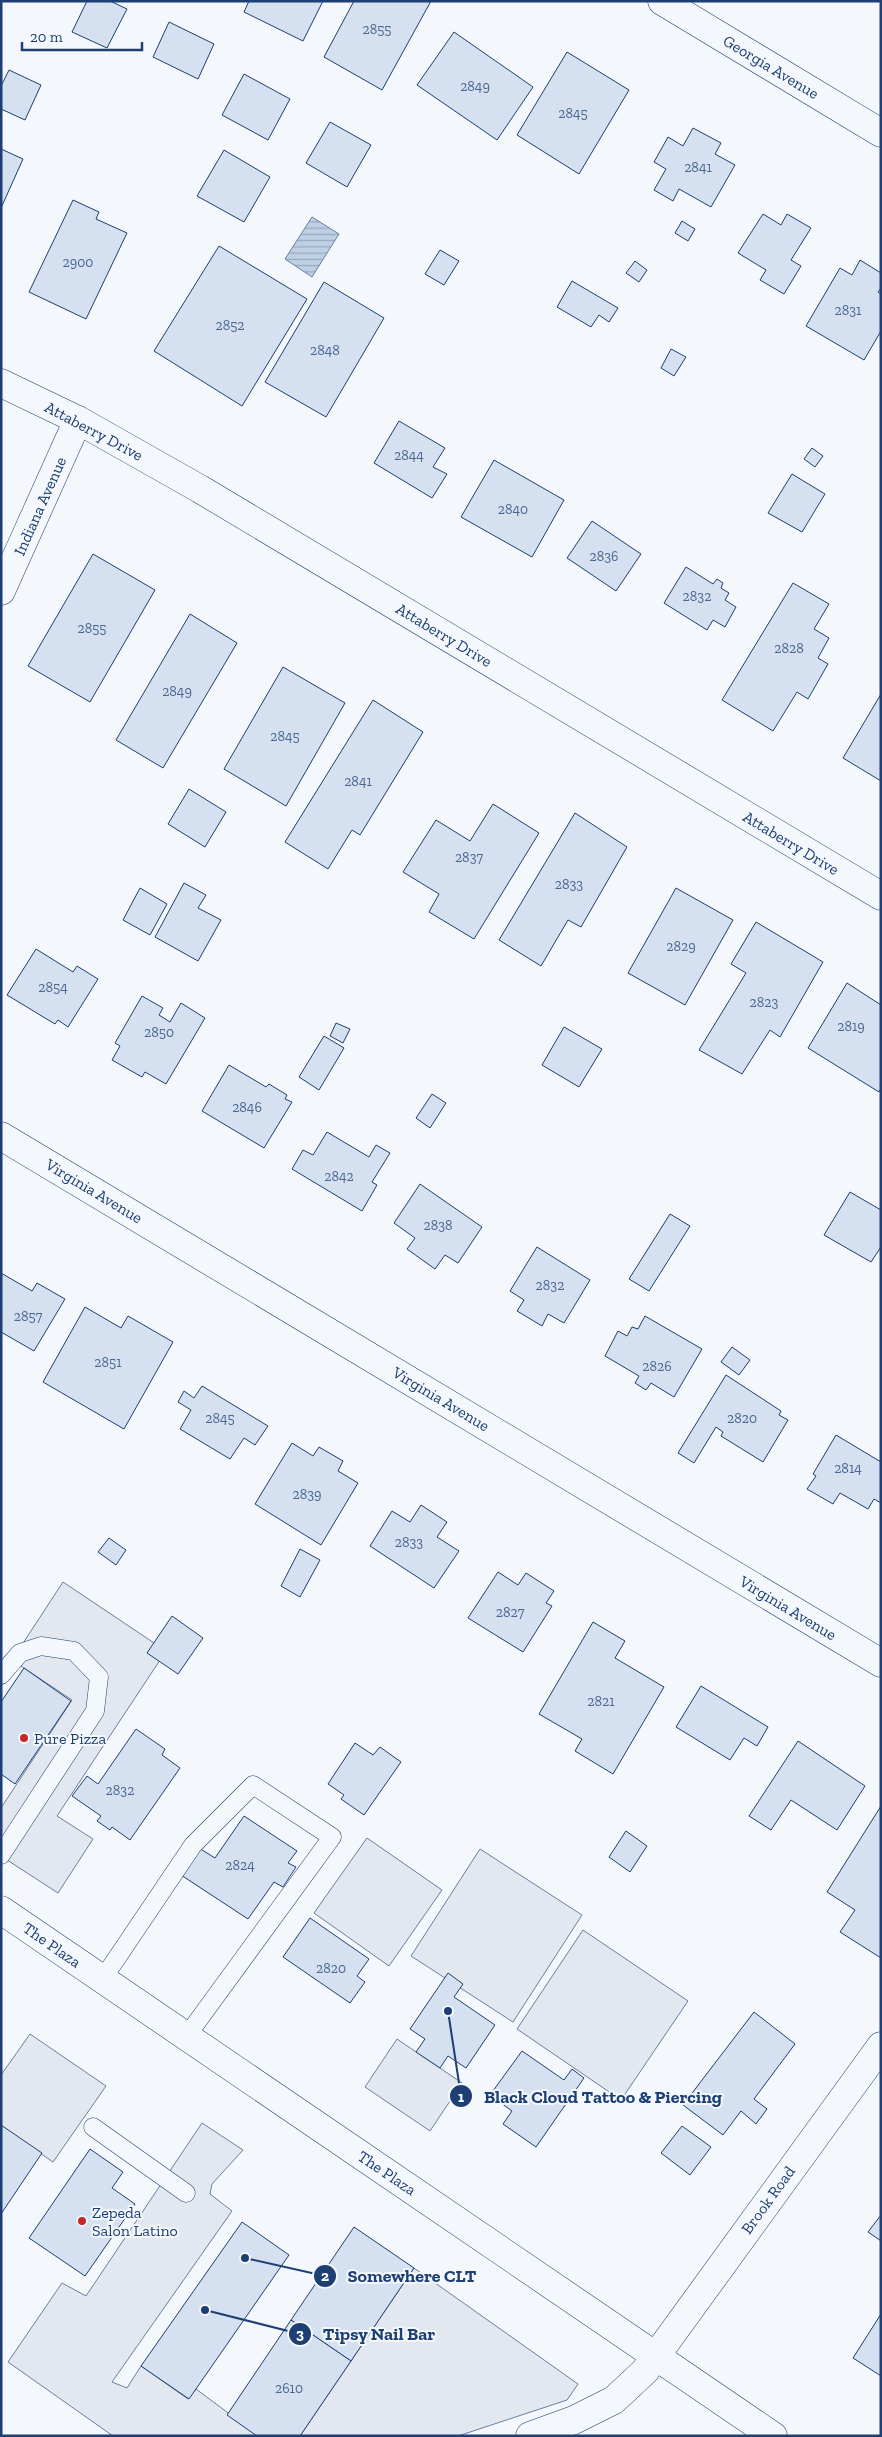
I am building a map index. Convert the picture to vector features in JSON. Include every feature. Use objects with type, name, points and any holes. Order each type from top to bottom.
[{"type":"street","name":"Georgia Avenue","points":[[662,1],[881,133]]},
{"type":"street","name":"Attaberry Drive","points":[[1,383],[78,420],[200,489],[881,896]]},
{"type":"street","name":"Indiana Avenue","points":[[1,591],[78,420]]},
{"type":"street","name":"Virginia Avenue","points":[[1,1136],[881,1663]]},
{"type":"street","name":"The Plaza","points":[[1,1910],[773,2436]]},
{"type":"street","name":"Brook Road","points":[[530,2436],[574,2420],[614,2400],[645,2371],[881,2046]]},
{"type":"lane","points":[[1,1675],[20,1653],[41,1646],[74,1651],[99,1677],[95,1711],[1,1855]]},
{"type":"lane","points":[[102,1980],[193,1845],[253,1785],[332,1837],[186,2037]]},
{"type":"lane","points":[[92,2127],[186,2193]]},
{"type":"shaded area","points":[[63,1582],[166,1651],[57,1816],[93,1839],[58,1893],[1,1856],[1,1808],[72,1700],[12,1660]]},
{"type":"shaded area","points":[[367,1838],[442,1890],[389,1966],[314,1913]]},
{"type":"shaded area","points":[[480,1849],[582,1915],[513,2022],[411,1956]]},
{"type":"shaded area","points":[[583,1930],[688,2001],[621,2100],[517,2029]]},
{"type":"shaded area","points":[[30,2034],[106,2086],[53,2162],[1,2126],[1,2075]]},
{"type":"shaded area","points":[[397,2039],[462,2083],[430,2131],[365,2087]]},
{"type":"shaded area","points":[[202,2123],[243,2150],[212,2184],[210,2194],[232,2211],[112,2382],[127,2388],[141,2366],[188,2399],[196,2389],[259,2436],[113,2436],[8,2362],[62,2283],[86,2296]]},
{"type":"shaded area","points":[[414,2268],[578,2384],[567,2400],[458,2436],[300,2436]]},
{"type":"water","points":[[312,217],[339,234],[312,277],[285,259]]},
{"type":"building","points":[[87,1],[110,1],[127,9],[107,48],[72,32]]},
{"type":"building","points":[[249,1],[323,1],[303,41],[244,12]]},
{"type":"building","points":[[354,1],[431,1],[382,90],[324,57]]},
{"type":"building","points":[[169,22],[214,44],[198,79],[153,57]]},
{"type":"building","points":[[454,32],[533,87],[497,140],[417,85]]},
{"type":"building","points":[[567,52],[629,90],[579,174],[517,135]]},
{"type":"building","points":[[9,70],[41,85],[25,120],[1,109],[1,86]]},
{"type":"building","points":[[244,74],[290,99],[268,140],[222,115]]},
{"type":"building","points":[[330,122],[371,145],[347,187],[306,163]]},
{"type":"building","points":[[693,128],[721,143],[715,154],[735,165],[711,207],[679,189],[673,201],[654,190],[666,169],[654,162],[668,137],[683,146]]},
{"type":"building","points":[[1,149],[23,159],[1,208]]},
{"type":"building","points":[[224,150],[270,177],[244,222],[197,196]]},
{"type":"building","points":[[73,200],[99,212],[96,219],[127,233],[86,319],[29,292]]},
{"type":"building","points":[[763,214],[781,225],[787,214],[811,228],[791,260],[801,266],[784,294],[760,280],[766,270],[738,253]]},
{"type":"building","points":[[682,221],[695,229],[688,241],[675,233]]},
{"type":"building","points":[[219,246],[307,299],[242,406],[154,351]]},
{"type":"building","points":[[440,250],[459,261],[444,285],[425,274]]},
{"type":"building","points":[[860,260],[881,273],[881,288],[878,292],[881,294],[881,331],[864,360],[806,326],[840,268],[852,275]]},
{"type":"building","points":[[635,261],[647,270],[639,282],[626,273]]},
{"type":"building","points":[[572,281],[618,308],[609,322],[599,315],[591,327],[557,307]]},
{"type":"building","points":[[324,282],[384,318],[326,417],[265,382]]},
{"type":"building","points":[[671,349],[686,357],[674,376],[661,368]]},
{"type":"building","points":[[399,421],[445,448],[433,467],[447,474],[432,498],[374,463]]},
{"type":"building","points":[[812,448],[823,456],[815,467],[804,459]]},
{"type":"building","points":[[494,460],[564,500],[532,557],[461,517]]},
{"type":"building","points":[[792,474],[825,494],[802,532],[768,513]]},
{"type":"building","points":[[592,521],[641,554],[616,591],[567,558]]},
{"type":"building","points":[[93,554],[155,590],[90,702],[28,666]]},
{"type":"building","points":[[686,567],[713,584],[717,579],[723,583],[721,588],[729,593],[725,600],[736,607],[725,627],[713,620],[707,630],[664,603]]},
{"type":"building","points":[[793,583],[829,604],[814,629],[829,638],[818,658],[828,664],[808,699],[797,692],[773,731],[722,700]]},
{"type":"building","points":[[190,614],[237,643],[163,768],[116,740]]},
{"type":"building","points":[[283,667],[345,703],[286,806],[224,769]]},
{"type":"building","points":[[881,694],[881,781],[843,758]]},
{"type":"building","points":[[373,700],[423,732],[360,835],[352,830],[328,869],[285,842]]},
{"type":"building","points":[[189,789],[226,812],[205,847],[168,824]]},
{"type":"building","points":[[493,804],[539,833],[474,939],[429,912],[439,894],[403,872],[436,820],[470,841]]},
{"type":"building","points":[[575,813],[627,847],[581,927],[568,920],[541,966],[499,940]]},
{"type":"building","points":[[184,883],[206,895],[198,908],[221,920],[198,961],[155,937]]},
{"type":"building","points":[[140,888],[167,904],[150,935],[123,920]]},
{"type":"building","points":[[676,888],[733,920],[685,1005],[628,973]]},
{"type":"building","points":[[756,922],[823,962],[780,1037],[770,1030],[742,1074],[699,1050],[746,973],[731,964]]},
{"type":"building","points":[[36,949],[73,972],[77,966],[98,979],[68,1027],[58,1020],[55,1024],[7,995]]},
{"type":"building","points":[[847,983],[881,1005],[881,1088],[879,1092],[808,1048]]},
{"type":"building","points":[[142,996],[163,1008],[159,1015],[170,1022],[181,1003],[205,1018],[166,1084],[145,1072],[142,1077],[112,1060],[120,1046],[115,1043]]},
{"type":"building","points":[[336,1023],[350,1029],[343,1043],[330,1036]]},
{"type":"building","points":[[564,1027],[602,1049],[579,1087],[542,1065]]},
{"type":"building","points":[[324,1036],[344,1048],[319,1090],[299,1077]]},
{"type":"building","points":[[229,1065],[266,1087],[269,1084],[287,1095],[285,1099],[292,1102],[264,1148],[202,1111]]},
{"type":"building","points":[[432,1094],[446,1103],[430,1128],[416,1118]]},
{"type":"building","points":[[327,1132],[369,1157],[376,1145],[390,1153],[372,1182],[377,1185],[362,1211],[292,1169],[303,1150],[313,1155]]},
{"type":"building","points":[[420,1184],[482,1227],[458,1263],[445,1255],[435,1269],[407,1249],[415,1238],[394,1223]]},
{"type":"building","points":[[850,1192],[881,1210],[881,1247],[871,1262],[824,1235]]},
{"type":"building","points":[[670,1214],[690,1226],[649,1291],[629,1279]]},
{"type":"building","points":[[537,1247],[590,1280],[564,1323],[548,1314],[542,1326],[517,1311],[524,1300],[510,1291]]},
{"type":"building","points":[[1,1273],[32,1291],[37,1283],[65,1299],[34,1351],[1,1332]]},
{"type":"building","points":[[85,1307],[121,1328],[128,1316],[173,1342],[124,1429],[43,1382]]},
{"type":"building","points":[[645,1316],[702,1349],[674,1397],[651,1383],[646,1390],[635,1383],[639,1376],[605,1356],[618,1331],[627,1336],[632,1327],[638,1329]]},
{"type":"building","points":[[732,1347],[750,1360],[739,1375],[721,1362]]},
{"type":"building","points":[[726,1375],[781,1411],[779,1415],[788,1420],[763,1462],[721,1436],[723,1432],[716,1427],[694,1463],[678,1453]]},
{"type":"building","points":[[202,1386],[268,1426],[255,1445],[244,1438],[230,1459],[180,1429],[191,1410],[178,1402],[184,1391],[194,1398]]},
{"type":"building","points":[[836,1435],[881,1462],[881,1503],[874,1499],[868,1509],[840,1493],[833,1504],[807,1489],[816,1476],[813,1474]]},
{"type":"building","points":[[292,1443],[313,1456],[319,1447],[343,1461],[338,1471],[358,1483],[321,1545],[255,1504]]},
{"type":"building","points":[[421,1505],[447,1522],[437,1537],[459,1551],[434,1588],[370,1546],[392,1511],[410,1522]]},
{"type":"building","points":[[109,1538],[126,1550],[116,1565],[98,1552]]},
{"type":"building","points":[[300,1549],[320,1560],[300,1597],[281,1586]]},
{"type":"building","points":[[498,1572],[518,1585],[526,1573],[554,1591],[546,1603],[552,1606],[523,1652],[468,1618]]},
{"type":"building","points":[[172,1616],[203,1638],[178,1674],[147,1653]]},
{"type":"building","points":[[593,1622],[625,1641],[615,1658],[664,1687],[613,1774],[575,1751],[582,1739],[539,1714]]},
{"type":"building","name":"Pure Pizza","points":[[24,1668],[71,1701],[15,1784],[1,1774],[1,1702]]},
{"type":"building","points":[[701,1686],[768,1727],[757,1746],[744,1738],[730,1760],[676,1727]]},
{"type":"building","points":[[136,1729],[165,1749],[162,1755],[180,1768],[130,1840],[112,1827],[110,1830],[97,1821],[101,1816],[72,1796],[87,1776],[98,1784]]},
{"type":"building","points":[[798,1741],[865,1786],[837,1830],[791,1800],[771,1830],[749,1816]]},
{"type":"building","points":[[355,1743],[373,1755],[380,1747],[401,1762],[364,1815],[341,1799],[344,1795],[328,1784]]},
{"type":"building","points":[[881,1806],[881,1958],[840,1932],[855,1910],[827,1892]]},
{"type":"building","points":[[244,1816],[297,1851],[288,1863],[296,1867],[283,1887],[274,1882],[248,1919],[181,1875],[199,1848],[215,1858]]},
{"type":"building","points":[[626,1831],[647,1846],[630,1872],[609,1857]]},
{"type":"building","points":[[310,1918],[369,1959],[357,1976],[365,1982],[350,2003],[283,1957]]},
{"type":"building","points":[[448,1973],[463,1984],[454,1997],[495,2025],[466,2068],[448,2056],[440,2068],[416,2052],[425,2039],[410,2029]]},
{"type":"building","points":[[754,2012],[795,2044],[754,2099],[767,2109],[756,2124],[741,2111],[723,2135],[683,2105]]},
{"type":"building","points":[[522,2051],[564,2080],[572,2069],[584,2078],[536,2147],[503,2124],[512,2111],[490,2095]]},
{"type":"building","points":[[1,2125],[42,2153],[1,2214]]},
{"type":"building","points":[[682,2126],[711,2147],[690,2175],[661,2153]]},
{"type":"building","name":"Zepeda Salon Latino","points":[[90,2149],[123,2172],[112,2188],[135,2204],[85,2276],[29,2238]]},
{"type":"building","points":[[881,2215],[881,2241],[868,2232]]},
{"type":"building","points":[[242,2222],[289,2255],[189,2399],[141,2366]]},
{"type":"building","points":[[354,2227],[414,2268],[351,2361],[291,2320]]},
{"type":"building","points":[[881,2314],[881,2376],[853,2358]]},
{"type":"building","points":[[291,2320],[351,2361],[300,2436],[257,2436],[227,2415]]},
{"type":"place","name":"Pure Pizza","points":[[24,1738]]},
{"type":"place","name":"Black Cloud Tattoo & Piercing","points":[[448,2011]]},
{"type":"place","name":"Zepeda Salon Latino","points":[[82,2221]]},
{"type":"place","name":"Somewhere CLT","points":[[245,2258]]},
{"type":"place","name":"Tipsy Nail Bar","points":[[205,2310]]}]
